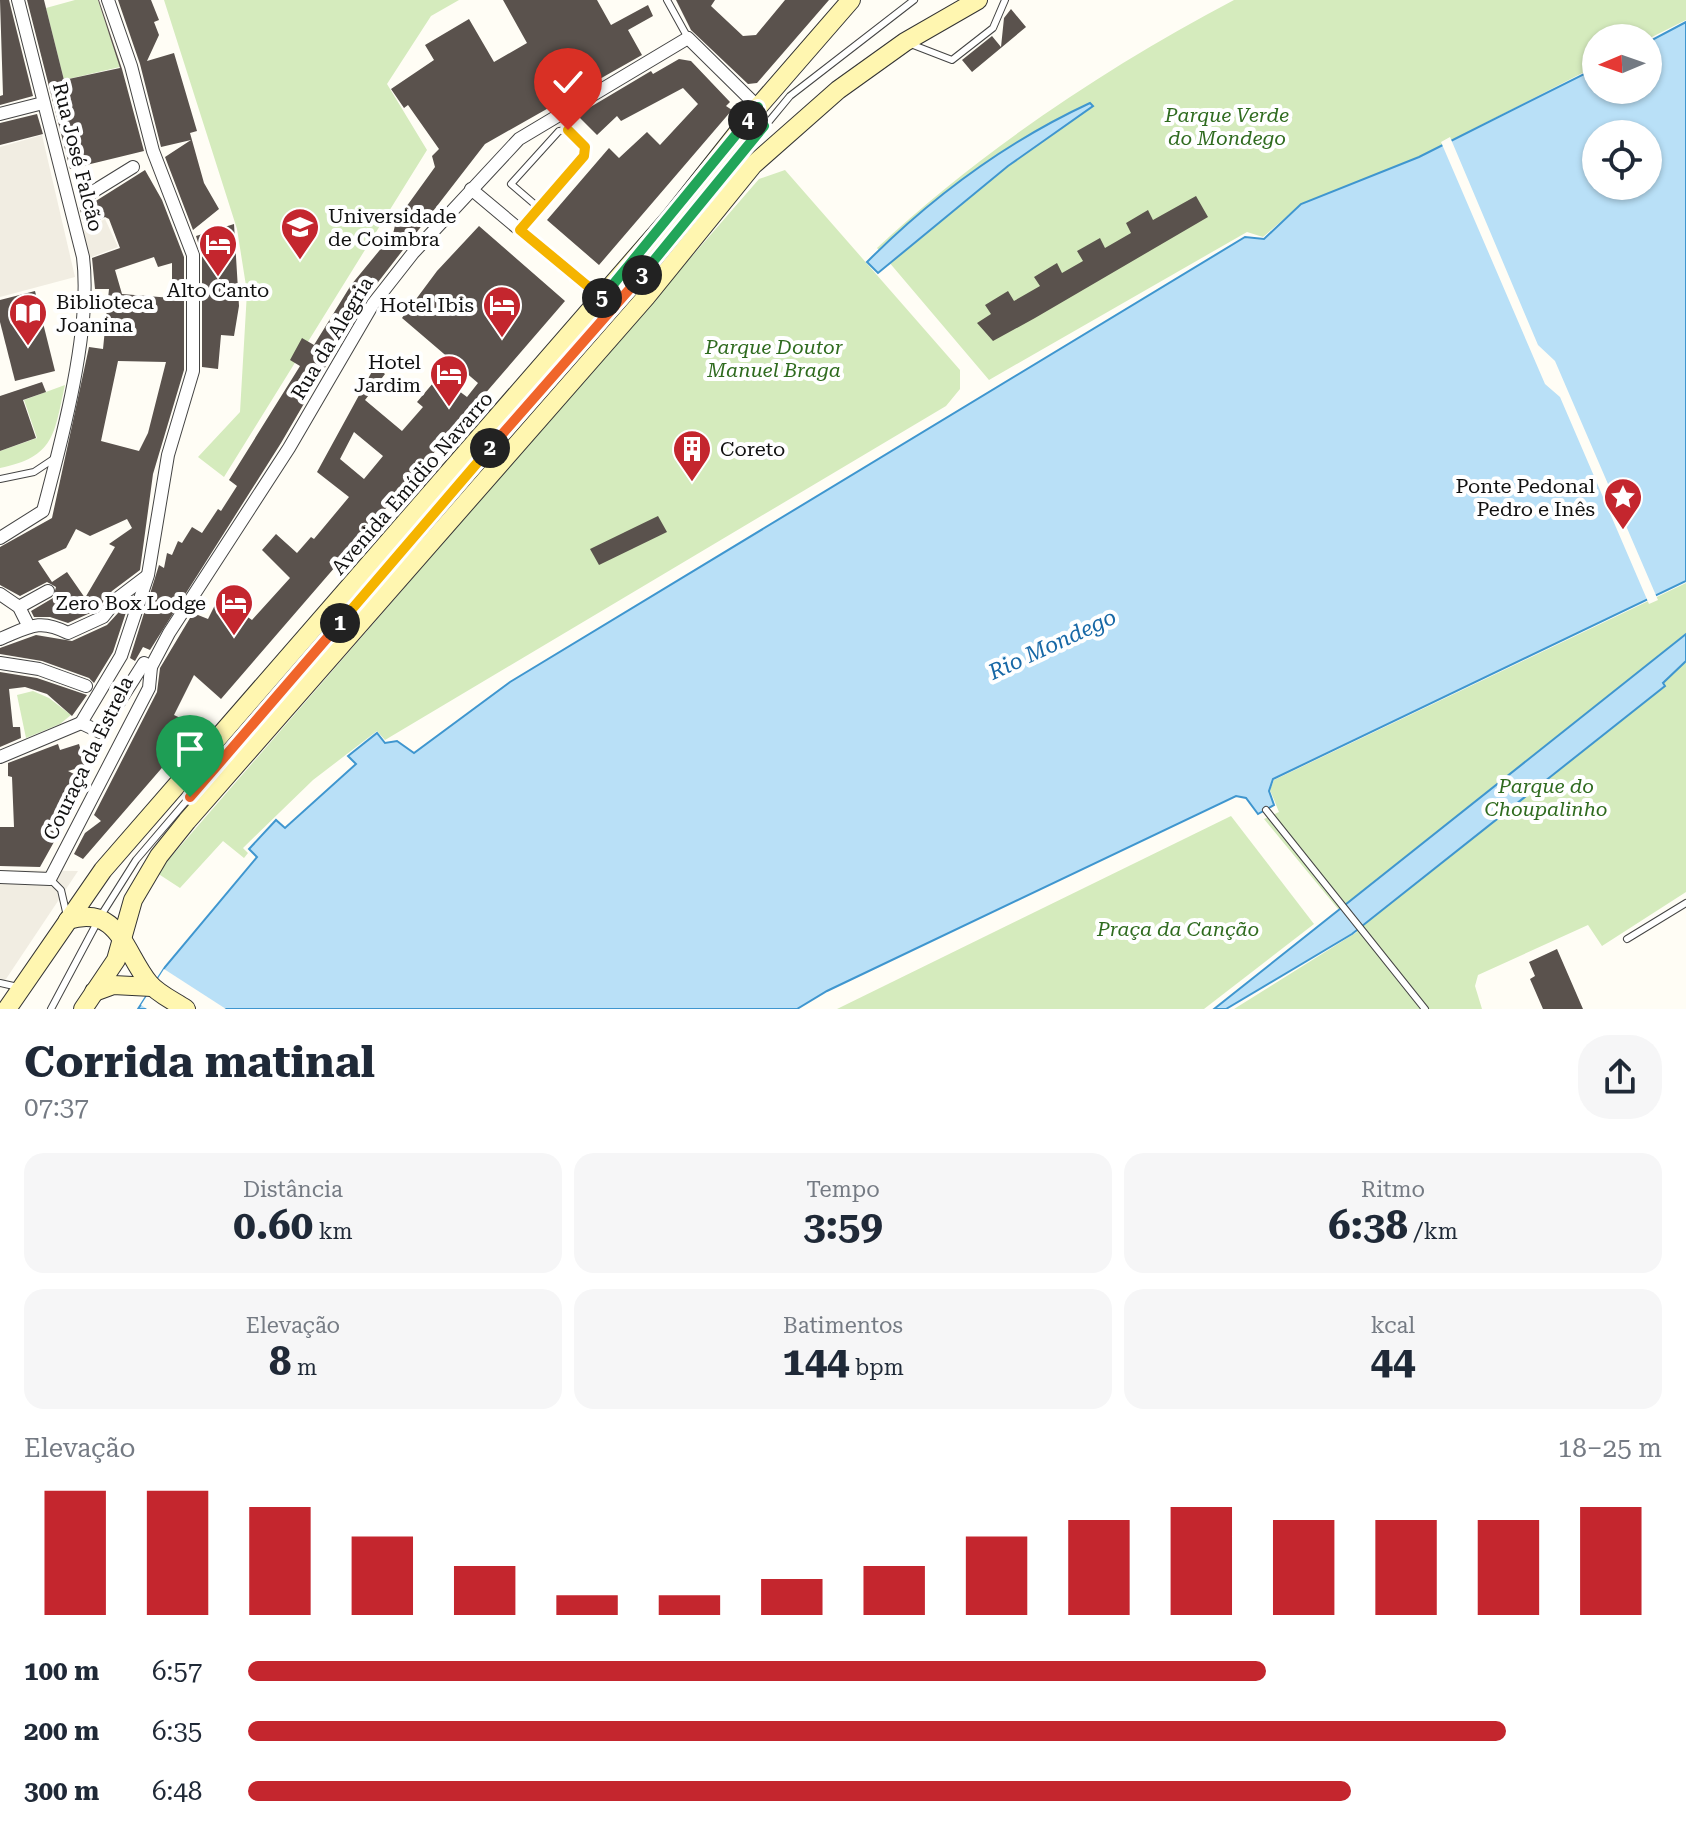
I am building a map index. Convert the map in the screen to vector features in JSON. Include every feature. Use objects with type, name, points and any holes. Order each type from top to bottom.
[{"type":"main road","name":"Avenida Emídio Navarro","points":[[21,988],[103,870],[671,217],[758,107],[851,0]]},
{"type":"main road","points":[[83,1009],[116,960],[133,900],[159,856],[187,821],[312,682],[780,138],[801,125],[838,90],[949,8],[978,0]]},
{"type":"main road","points":[[758,107],[759,119],[780,138]]},
{"type":"main road","points":[[68,920],[85,915],[100,917],[110,923],[152,987],[186,1009]]},
{"type":"main road","points":[[94,992],[113,985],[152,987]]},
{"type":"main road","points":[[7,1009],[21,988]]},
{"type":"main road","points":[[21,988],[25,1009]]},
{"type":"street","name":"Rua José Falcão","points":[[0,538],[43,511],[58,456],[87,292],[83,257],[18,0]]},
{"type":"street","points":[[0,757],[81,723],[121,656],[148,575],[168,455],[193,371],[193,255],[153,151],[131,66],[108,0]]},
{"type":"street","points":[[688,38],[758,107]]},
{"type":"street","name":"Rua da Alegria","points":[[151,667],[169,633],[289,448],[373,304],[413,253],[519,139],[550,117],[688,38]]},
{"type":"street","points":[[0,114],[43,103]]},
{"type":"street","points":[[86,196],[133,167]]},
{"type":"street","points":[[471,189],[601,298]]},
{"type":"street","points":[[0,639],[29,627],[49,623],[68,633],[103,617],[118,598],[148,575]]},
{"type":"street","points":[[19,607],[48,591]]},
{"type":"street","points":[[0,594],[19,607],[29,627]]},
{"type":"street","points":[[0,663],[14,668],[39,669],[86,686]]},
{"type":"street","name":"Couraça da Estrela","points":[[50,879],[149,688],[151,667],[144,663],[100,732],[81,723]]},
{"type":"street","points":[[0,877],[50,879]]},
{"type":"lane","points":[[667,0],[688,38]]},
{"type":"lane","points":[[51,1009],[100,917],[136,860],[446,497],[633,286],[790,96],[914,0]]},
{"type":"lane","points":[[905,42],[952,60],[993,28],[1005,0]]},
{"type":"lane","points":[[550,117],[559,131]]},
{"type":"lane","points":[[520,230],[584,156],[585,147],[568,130],[559,131],[511,184],[539,208]]},
{"type":"lane","points":[[0,479],[34,472],[58,456]]},
{"type":"lane","points":[[1266,810],[1344,903],[1425,1009]]},
{"type":"lane","points":[[50,879],[61,890],[68,920]]},
{"type":"lane","points":[[1627,939],[1686,903]]},
{"type":"lane","points":[[0,983],[21,988]]},
{"type":"green space","points":[[75,0],[98,0],[120,67],[64,80],[46,8]]},
{"type":"green space","name":"Universidade de Coimbra","points":[[164,0],[459,0],[431,16],[387,84],[427,150],[224,477],[198,457],[240,412],[247,292],[237,229]]},
{"type":"green space","name":"Parque Verde do Mondego","points":[[1234,0],[1686,0],[1686,20],[1662,32],[1662,24],[1582,24],[1582,73],[1419,157],[1301,204],[1263,237],[1247,232],[989,380],[877,248],[959,177],[1047,112]]},
{"type":"green space","name":"Parque Doutor Manuel Braga","points":[[785,170],[960,370],[960,389],[946,406],[385,740],[377,731],[313,780],[243,848],[248,853],[244,858],[223,841],[180,888],[157,873],[759,179]]},
{"type":"green space","points":[[65,385],[54,430],[42,450],[18,463],[0,468],[0,451],[37,438],[24,400]]},
{"type":"green space","name":"Parque do Choupalinho","points":[[1686,583],[1686,892],[1602,946],[1588,925],[1478,975],[1475,986],[1482,1009],[1234,1009],[1357,932],[1264,819],[1279,812],[1270,790],[1274,780]]},
{"type":"green space","points":[[33,691],[49,698],[71,715],[60,724],[26,738],[17,695]]},
{"type":"green space","name":"Praça da Canção","points":[[1231,816],[1314,924],[1204,1009],[837,1009]]},
{"type":"shaded area","points":[[42,135],[75,277],[0,297],[0,147]]},
{"type":"shaded area","points":[[105,219],[118,247],[89,258],[82,231]]},
{"type":"shaded area","points":[[0,870],[78,871],[0,988]]},
{"type":"water","name":"Rio Mondego","points":[[1686,22],[1686,581],[1273,779],[1269,791],[1274,805],[1258,814],[1246,798],[1236,796],[827,991],[797,1009],[138,1009],[165,967],[257,857],[249,849],[276,820],[285,828],[356,764],[348,756],[377,733],[385,743],[397,741],[414,753],[510,682],[1245,237],[1264,239],[1301,204],[1419,157],[1582,75],[1582,104],[1662,104],[1662,35]]},
{"type":"water","points":[[1090,103],[1093,106],[1008,166],[878,273],[867,262],[918,215],[972,172],[1029,135]]},
{"type":"water","points":[[1686,634],[1686,661],[1663,683],[1665,686],[1352,934],[1226,1009],[1214,1009]]},
{"type":"pier","name":"Ponte Pedonal Pedro e Inês","points":[[1450,137],[1538,345],[1555,361],[1658,600],[1649,604],[1560,397],[1545,384],[1441,142]]},
{"type":"pier","points":[[164,969],[226,1009],[147,1009],[141,1005]]},
{"type":"building","points":[[0,0],[9,0],[33,96],[0,105],[0,96],[3,95]]},
{"type":"building","points":[[27,0],[44,0],[64,80],[120,68],[99,0],[122,69],[144,151],[70,169]]},
{"type":"building","points":[[118,0],[151,0],[159,20],[154,22],[159,35],[147,61],[174,53],[197,131],[190,133],[204,183],[219,209],[193,230],[165,157],[191,140],[161,147],[140,64]]},
{"type":"building","points":[[503,0],[597,0],[611,25],[648,5],[653,16],[628,30],[642,55],[485,144],[365,299],[281,443],[150,650],[143,647],[135,661],[130,658],[159,565],[164,568],[167,553],[172,555],[178,541],[182,543],[192,527],[202,533],[218,509],[221,511],[237,486],[229,480],[300,366],[290,360],[302,338],[314,345],[351,285],[393,234],[396,221],[435,167],[432,156],[439,149],[408,105],[404,108],[391,89],[434,60],[425,45],[469,19],[494,62],[527,43]]},
{"type":"building","points":[[676,0],[715,0],[711,6],[743,36],[756,35],[785,0],[829,0],[757,83],[748,84],[691,30]]},
{"type":"building","points":[[1011,9],[1026,27],[972,72],[962,60],[992,36],[1001,47],[1004,18]]},
{"type":"building","points":[[679,59],[691,61],[730,102],[726,106],[732,110],[599,265],[547,220],[609,148],[619,158],[647,132],[660,145],[698,104],[683,88],[621,121],[617,116],[597,135],[577,115],[651,71],[653,74]]},
{"type":"building","points":[[37,114],[43,134],[0,145],[0,123]]},
{"type":"building","points":[[145,170],[162,200],[184,257],[184,370],[153,474],[140,570],[112,591],[97,610],[68,623],[50,617],[34,617],[31,611],[53,598],[56,587],[47,582],[20,596],[0,585],[0,547],[52,518],[89,347],[103,349],[109,289],[95,289],[92,258],[120,248],[109,219],[105,217],[85,227],[79,206],[91,204]],"holes":[[[154,257],[158,267],[172,263],[172,298],[122,294],[115,270]],[[118,361],[166,362],[148,433],[139,451],[101,441]],[[127,519],[132,528],[109,544],[115,547],[85,598],[67,572],[52,582],[38,561],[66,548],[76,529],[90,536]]]},
{"type":"building","points":[[1196,196],[1208,217],[1035,318],[993,341],[977,323],[991,314],[985,305],[1008,291],[1014,301],[1040,286],[1034,277],[1057,263],[1062,273],[1083,261],[1077,251],[1100,238],[1105,248],[1131,233],[1126,223],[1148,210],[1153,220]]},
{"type":"building","points":[[234,224],[239,306],[234,336],[221,335],[218,369],[202,367],[202,255],[196,236]]},
{"type":"building","points":[[479,226],[565,301],[221,699],[194,675],[174,715],[208,731],[176,766],[167,762],[83,859],[74,854],[85,833],[101,821],[94,815],[157,692],[160,668],[193,613],[208,619],[219,597],[252,620],[290,578],[262,550],[276,534],[297,553],[311,537],[314,539],[349,497],[317,472],[375,366],[385,374],[365,400],[402,431],[423,407],[417,402],[439,376],[467,397],[478,383],[402,318],[437,271]],"holes":[[[354,432],[383,456],[364,479],[340,459]]]},
{"type":"building","name":"Biblioteca Joanina","points":[[35,291],[55,371],[15,381],[0,322],[0,300]]},
{"type":"building","points":[[42,382],[46,392],[23,400],[36,438],[0,451],[0,396]]},
{"type":"building","points":[[658,516],[667,532],[599,565],[590,549]]},
{"type":"building","points":[[130,600],[113,652],[94,683],[89,678],[42,661],[0,654],[0,648],[36,635],[72,641],[107,625]]},
{"type":"building","points":[[0,672],[37,678],[87,695],[72,716],[47,694],[25,687],[9,689],[13,727],[20,727],[21,738],[0,747]]},
{"type":"building","points":[[58,744],[60,750],[79,744],[85,766],[68,771],[88,781],[40,867],[0,866],[0,827],[14,827],[12,777],[8,776],[8,763]]},
{"type":"building","points":[[1557,949],[1583,1009],[1543,1009],[1530,979],[1535,976],[1529,962]]},
{"type":"place","name":"Universidade de Coimbra","points":[[300,261]]},
{"type":"place","name":"Alto Canto","points":[[218,278]]},
{"type":"place","name":"Hotel Ibis","points":[[502,339]]},
{"type":"place","name":"Biblioteca Joanina","points":[[28,347]]},
{"type":"place","name":"Hotel Jardim","points":[[449,408]]},
{"type":"place","name":"Coreto","points":[[692,483]]},
{"type":"place","name":"Ponte Pedonal Pedro e Inês","points":[[1623,531]]},
{"type":"place","name":"Zero Box Lodge","points":[[234,637]]},
{"type":"route","points":[[190,797],[446,497],[633,286],[764,126],[759,119],[758,107],[671,217],[601,298],[520,230],[584,156],[585,147],[568,130]]}]
